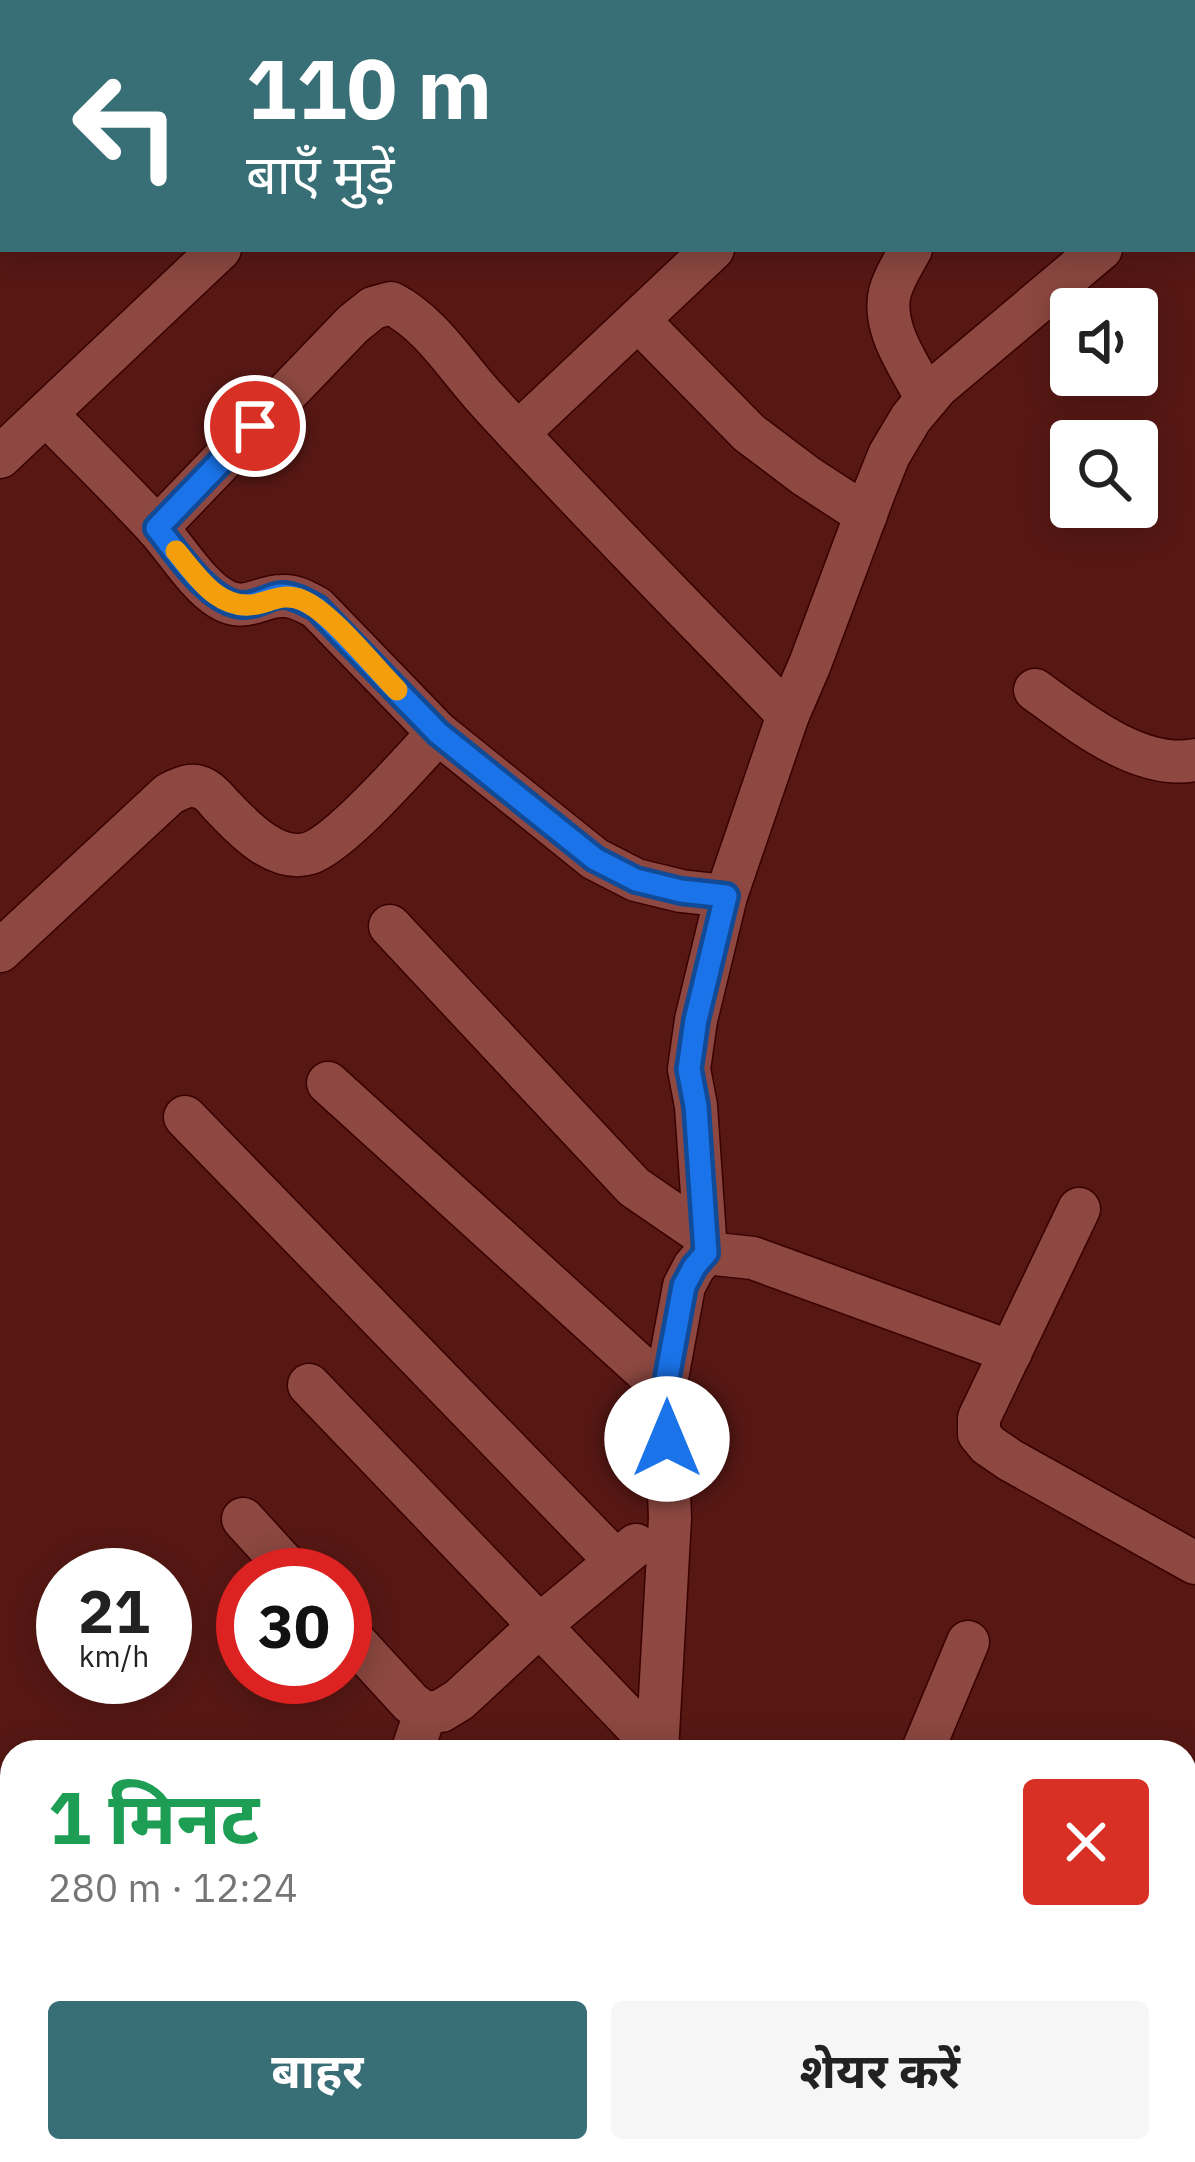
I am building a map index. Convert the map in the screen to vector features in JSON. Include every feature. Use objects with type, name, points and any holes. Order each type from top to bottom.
[{"type":"street","points":[[0,457],[217,252]]},
{"type":"street","points":[[518,433],[710,252]]},
{"type":"street","points":[[910,252],[890,293],[890,315],[895,337],[927,399]]},
{"type":"street","points":[[659,1740],[670,1518],[665,1389],[684,1286],[705,1244],[696,1106],[689,1069],[726,896],[788,715],[889,455],[937,387],[1097,252]]},
{"type":"street","points":[[157,528],[353,324],[373,308],[391,303],[424,327],[518,433],[788,715]]},
{"type":"street","points":[[638,320],[749,433],[866,515]]},
{"type":"street","points":[[46,414],[221,599],[242,605],[280,595],[317,608],[438,733],[595,859],[636,880],[726,896]]},
{"type":"street","points":[[1035,690],[1129,750],[1171,764],[1195,760]]},
{"type":"street","points":[[0,951],[169,794],[187,785],[205,789],[242,827],[273,849],[293,855],[311,853],[356,818],[438,733]]},
{"type":"street","points":[[390,926],[634,1187],[705,1244],[1011,1352]]},
{"type":"street","points":[[328,1083],[665,1389]]},
{"type":"street","points":[[185,1117],[616,1561]]},
{"type":"street","points":[[1079,1209],[980,1418],[979,1434],[988,1445],[1195,1563]]},
{"type":"street","points":[[309,1385],[649,1740]]},
{"type":"street","points":[[372,1660],[411,1703],[418,1732],[670,1518]]},
{"type":"street","points":[[243,1519],[269,1548]]},
{"type":"street","points":[[927,1740],[968,1642]]},
{"type":"slow traffic","points":[[176,551],[221,599],[242,605],[280,595],[317,608],[397,690]]},
{"type":"route","points":[[255,426],[157,528],[206,586],[221,599],[242,605],[280,595],[317,608],[438,733],[595,859],[636,880],[726,896],[689,1069],[706,1253],[684,1286],[665,1389],[667,1439]]}]
